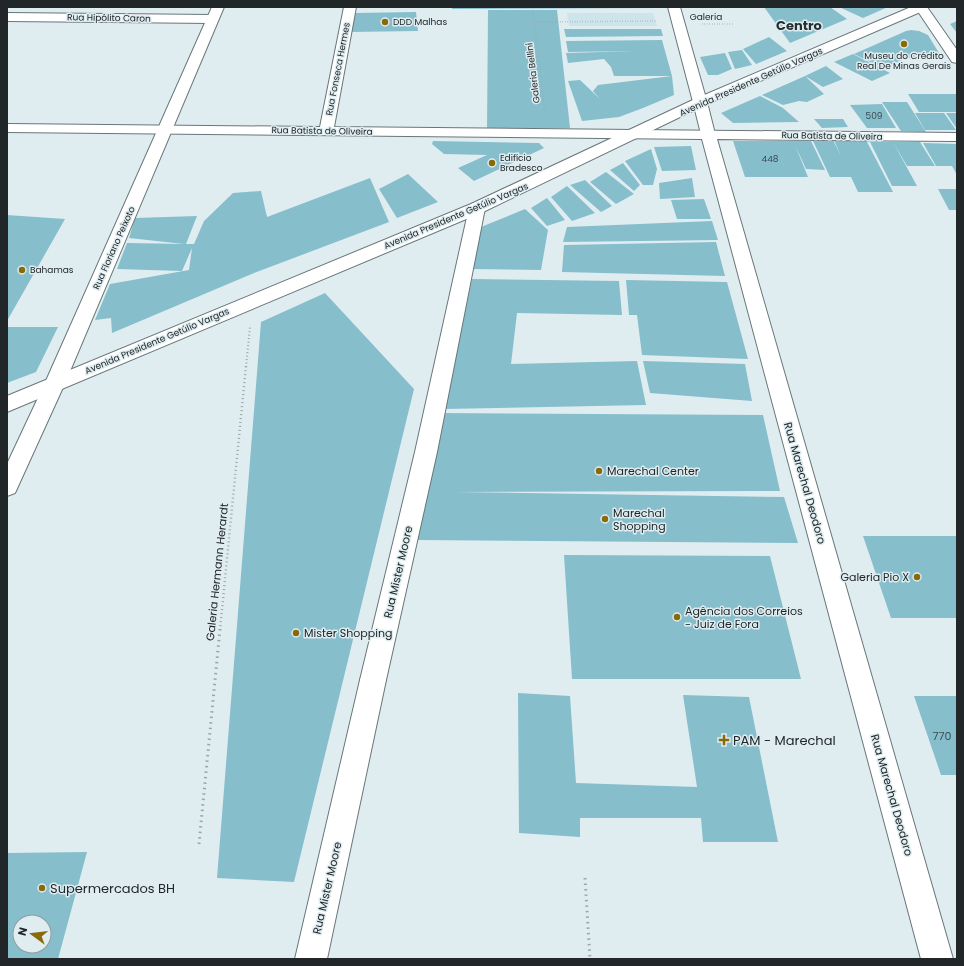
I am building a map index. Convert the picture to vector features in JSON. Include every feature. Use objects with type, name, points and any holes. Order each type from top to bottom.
[{"type":"street","name":"Rua Fonseca Hermes","points":[[326,131],[350,7]]},
{"type":"street","name":"Rua Marechal Deodoro","points":[[674,7],[937,959]]},
{"type":"street","points":[[921,7],[957,59]]},
{"type":"street","name":"Avenida Presidente Getúlio Vargas","points":[[7,404],[477,208],[637,134],[700,102],[921,7]]},
{"type":"street","name":"Rua Hipólito Caron","points":[[7,17],[215,13]]},
{"type":"street","name":"Rua Floriano Peixoto","points":[[7,487],[55,383],[215,13]]},
{"type":"street","name":"Rua Batista de Oliveira","points":[[7,128],[957,137]]},
{"type":"street","name":"Rua Mister Moore","points":[[311,959],[373,680],[426,452],[477,208]]},
{"type":"path","name":"Galeria Bellini","points":[[534,12],[548,133]]},
{"type":"path","name":"Galeria","points":[[534,22],[734,24]]},
{"type":"path","name":"Galeria Hermann Herardt","points":[[199,844],[253,301]]},
{"type":"path","points":[[586,878],[590,959]]},
{"type":"shaded area","points":[[567,13],[653,13],[657,26],[569,26]]},
{"type":"building","points":[[452,7],[660,7],[661,8],[452,9]]},
{"type":"building","points":[[764,7],[830,7],[847,19],[790,43]]},
{"type":"building","points":[[839,7],[888,7],[863,18]]},
{"type":"building","points":[[488,10],[557,10],[570,128],[487,128]]},
{"type":"building","name":"DDD Malhas","points":[[416,12],[418,31],[350,32],[354,13]]},
{"type":"building","points":[[957,21],[957,33],[950,24]]},
{"type":"building","points":[[564,29],[661,29],[663,36],[566,37]]},
{"type":"building","name":"Museu do Crédito Real De Minas Gerais","points":[[906,31],[919,31],[928,35],[942,58],[907,58],[883,68],[854,54]]},
{"type":"building","points":[[769,37],[787,51],[756,64],[743,49]]},
{"type":"building","points":[[662,40],[672,76],[614,76],[611,67],[604,59],[568,63],[566,53],[639,51],[568,52],[566,41]]},
{"type":"building","points":[[742,50],[752,65],[735,69],[728,52]]},
{"type":"building","points":[[725,53],[732,69],[718,75],[708,75],[700,57]]},
{"type":"building","points":[[853,54],[890,73],[872,81],[834,62]]},
{"type":"building","points":[[826,66],[843,79],[823,87],[805,76]]},
{"type":"building","points":[[672,76],[674,95],[619,117],[582,121],[568,81],[580,80],[600,99],[593,91],[598,85]]},
{"type":"building","points":[[805,76],[824,94],[807,102],[799,101],[783,105],[762,95]]},
{"type":"building","points":[[908,94],[957,94],[957,112],[919,112]]},
{"type":"building","points":[[760,96],[783,108],[799,122],[733,123],[721,113]]},
{"type":"building","points":[[882,102],[907,102],[926,132],[901,131]]},
{"type":"building","points":[[882,104],[896,128],[867,128],[850,105]]},
{"type":"building","points":[[915,113],[944,113],[956,130],[925,130]]},
{"type":"building","points":[[946,113],[957,113],[957,129]]},
{"type":"building","points":[[814,119],[843,119],[848,127],[822,128]]},
{"type":"building","points":[[833,140],[841,156],[834,140],[866,140],[893,192],[858,192],[851,177],[830,177],[813,141]]},
{"type":"building","name":"Edifício Bradesco","points":[[433,141],[539,143],[544,148],[474,181],[458,168],[487,155],[444,154],[432,144]]},
{"type":"building","points":[[733,141],[811,141],[825,170],[806,169],[795,145],[808,177],[745,177]]},
{"type":"building","points":[[870,142],[893,142],[917,186],[892,186]]},
{"type":"building","points":[[893,142],[920,142],[935,166],[907,166]]},
{"type":"building","points":[[923,143],[957,144],[957,175],[952,166],[936,166]]},
{"type":"building","points":[[691,146],[696,170],[662,171],[654,147]]},
{"type":"building","points":[[651,149],[657,169],[653,185],[643,185],[625,161]]},
{"type":"building","points":[[623,163],[640,185],[634,191],[610,170]]},
{"type":"building","points":[[606,172],[634,194],[616,204],[590,182]]},
{"type":"building","points":[[408,174],[438,202],[397,218],[379,189]]},
{"type":"building","points":[[370,178],[389,222],[254,273],[112,333],[111,318],[95,320],[110,284],[189,270],[192,248],[182,271],[117,269],[127,243],[184,244],[129,238],[135,218],[197,216],[186,244],[194,244],[204,221],[233,193],[261,191],[267,217]]},
{"type":"building","points":[[692,178],[695,197],[660,199],[659,183]]},
{"type":"building","points":[[585,180],[612,206],[601,212],[570,185]]},
{"type":"building","points":[[567,186],[595,213],[572,221],[551,197]]},
{"type":"building","points":[[938,189],[957,189],[957,210],[949,210]]},
{"type":"building","points":[[547,198],[565,220],[547,226],[531,208]]},
{"type":"building","points":[[704,199],[711,219],[677,219],[671,200]]},
{"type":"building","points":[[525,209],[548,230],[541,270],[471,269],[481,227]]},
{"type":"building","name":"Bahamas","points":[[7,215],[65,219],[7,321]]},
{"type":"building","points":[[712,221],[718,240],[563,242],[567,227]]},
{"type":"building","points":[[716,242],[725,276],[562,272],[564,245]]},
{"type":"building","points":[[472,279],[619,281],[622,315],[517,313],[511,364],[637,361],[646,405],[444,409]]},
{"type":"building","points":[[626,280],[727,282],[748,359],[642,355],[637,315],[629,315]]},
{"type":"building","name":"Mister Shopping","points":[[325,293],[414,389],[294,882],[217,878],[261,322]]},
{"type":"building","points":[[7,327],[58,327],[36,372],[7,383]]},
{"type":"building","points":[[643,361],[745,364],[752,401],[650,393]]},
{"type":"building","name":"Marechal Center","points":[[435,413],[763,415],[780,491],[453,492],[784,497],[798,543],[416,540]]},
{"type":"building","name":"Galeria Pio X","points":[[863,536],[957,536],[957,618],[891,618]]},
{"type":"building","name":"Agência dos Correios - Juiz de Fora","points":[[564,555],[770,556],[801,679],[572,679]]},
{"type":"building","name":"PAM - Marechal","points":[[518,693],[570,696],[576,783],[697,787],[683,695],[749,697],[778,842],[703,842],[701,818],[580,818],[580,837],[519,833]]},
{"type":"building","points":[[914,696],[957,696],[957,775],[941,775]]},
{"type":"building","name":"Supermercados BH","points":[[87,852],[58,959],[7,959],[7,853]]},
{"type":"place","name":"DDD Malhas","points":[[385,22]]},
{"type":"place","name":"Museu do Crédito Real De Minas Gerais","points":[[904,44]]},
{"type":"place","name":"Edifício Bradesco","points":[[492,163]]},
{"type":"place","name":"Bahamas","points":[[22,270]]},
{"type":"place","name":"Marechal Center","points":[[599,471]]},
{"type":"place","name":"Marechal Shopping","points":[[605,519]]},
{"type":"place","name":"Galeria Pio X","points":[[917,577]]},
{"type":"place","name":"Agência dos Correios - Juiz de Fora","points":[[677,617]]},
{"type":"place","name":"Mister Shopping","points":[[296,633]]},
{"type":"place","name":"PAM - Marechal","points":[[724,740]]},
{"type":"place","name":"Supermercados BH","points":[[42,888]]},
{"type":"district","name":"Centro","points":[[799,25]]}]
